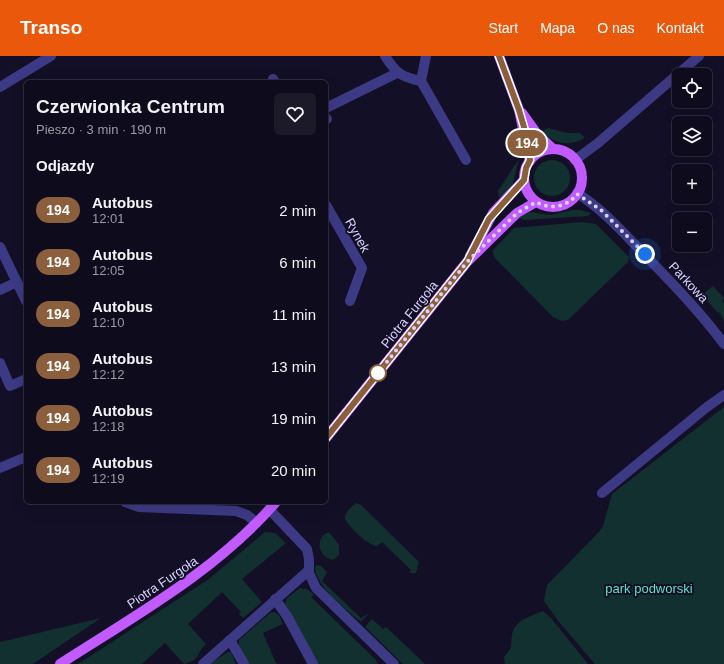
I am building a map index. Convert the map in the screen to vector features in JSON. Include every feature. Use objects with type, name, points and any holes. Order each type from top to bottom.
[{"type":"main road","points":[[499,56],[519,110],[530,160]]},
{"type":"main road","points":[[519,110],[538,134],[553,149]]},
{"type":"main road","points":[[553,149],[568,153],[575,160],[582,176],[577,194],[569,202],[558,206],[546,206],[536,202],[529,194],[524,180],[526,168],[530,160],[539,152],[553,149]]},
{"type":"main road","name":"Piotra Furgoła","points":[[467,262],[489,219],[524,180]]},
{"type":"main road","name":"Piotra Furgoła","points":[[328,436],[467,262],[517,213],[536,202]]},
{"type":"main road","name":"Piotra Furgoła","points":[[60,664],[205,569],[233,546],[272,506]]},
{"type":"street","points":[[0,87],[51,56]]},
{"type":"street","points":[[385,56],[397,73],[407,78],[421,81]]},
{"type":"street","points":[[426,56],[421,81],[466,160]]},
{"type":"street","points":[[575,160],[598,143],[699,56]]},
{"type":"street","points":[[328,107],[397,73]]},
{"type":"street","name":"Parkowa","points":[[577,194],[601,210],[663,272],[704,318],[724,344]]},
{"type":"street","name":"Rynek","points":[[328,208],[362,268],[350,301]]},
{"type":"street","points":[[0,247],[24,297]]},
{"type":"street","points":[[0,290],[17,282]]},
{"type":"street","points":[[0,363],[10,386],[24,380]]},
{"type":"street","points":[[602,494],[707,407],[724,395]]},
{"type":"street","points":[[0,468],[24,458]]},
{"type":"street","points":[[131,504],[139,507],[242,512],[257,523]]},
{"type":"street","name":"Piotra Furgoła","points":[[272,506],[305,546],[309,555],[308,571],[313,583],[320,593],[394,664]]},
{"type":"street","points":[[203,664],[308,571]]},
{"type":"street","points":[[275,599],[287,616],[313,664]]},
{"type":"street","points":[[230,640],[244,664]]},
{"type":"green space","points":[[548,128],[567,133],[580,133],[585,138],[573,143],[562,143],[552,139],[542,131]]},
{"type":"green space","points":[[519,159],[512,187],[499,198],[498,191]]},
{"type":"green space","points":[[556,160],[565,165],[569,171],[569,185],[565,191],[556,196],[548,196],[539,191],[535,185],[534,174],[539,165],[545,161]]},
{"type":"green space","points":[[572,210],[580,210],[591,213],[588,216],[524,220],[517,218],[530,212],[551,215]]},
{"type":"green space","points":[[582,222],[596,224],[629,257],[628,262],[568,320],[562,321],[553,317],[495,258],[492,251],[514,228]]},
{"type":"green space","points":[[713,286],[724,298],[722,301],[724,303],[724,321],[720,313],[716,311],[702,295]]},
{"type":"green space","name":"park podworski","points":[[724,407],[724,664],[595,664],[560,623],[544,601],[547,585],[599,532],[603,526],[612,494]]},
{"type":"green space","points":[[356,503],[361,505],[419,562],[416,573],[409,573],[411,570],[382,542],[377,546],[369,543],[349,525],[345,516],[349,509]]},
{"type":"green space","points":[[265,532],[275,533],[286,543],[242,579],[262,602],[243,618],[239,614],[241,612],[222,592],[188,624],[206,644],[196,658],[184,664],[165,643],[142,664],[78,664],[209,579]]},
{"type":"green space","points":[[329,532],[339,545],[339,555],[333,560],[324,555],[320,547],[321,538]]},
{"type":"green space","points":[[317,565],[321,566],[327,572],[322,581],[361,618],[369,613],[361,622],[326,590],[316,574],[315,567]]},
{"type":"green space","points":[[300,588],[307,589],[314,595],[311,597],[375,659],[378,664],[316,664],[285,604],[287,598]]},
{"type":"green space","points":[[543,611],[551,618],[588,664],[505,664],[504,657],[511,645],[513,630],[524,619]]},
{"type":"green space","points":[[274,612],[279,615],[283,624],[263,633],[276,663],[279,664],[248,664],[239,647],[239,640],[270,613]]},
{"type":"green space","points":[[101,618],[33,664],[0,664],[0,642]]},
{"type":"green space","points":[[372,619],[383,629],[386,627],[425,664],[403,664],[365,627]]},
{"type":"green space","points":[[228,652],[231,652],[236,664],[209,664]]},
{"type":"bus line","name":"194","points":[[328,436],[467,262],[489,219],[497,208],[524,180],[527,164],[530,160],[526,134],[519,110],[499,56]]},
{"type":"route","points":[[378,373],[467,262],[517,213],[536,202],[552,207],[564,205],[577,194],[601,210],[645,254]]}]
